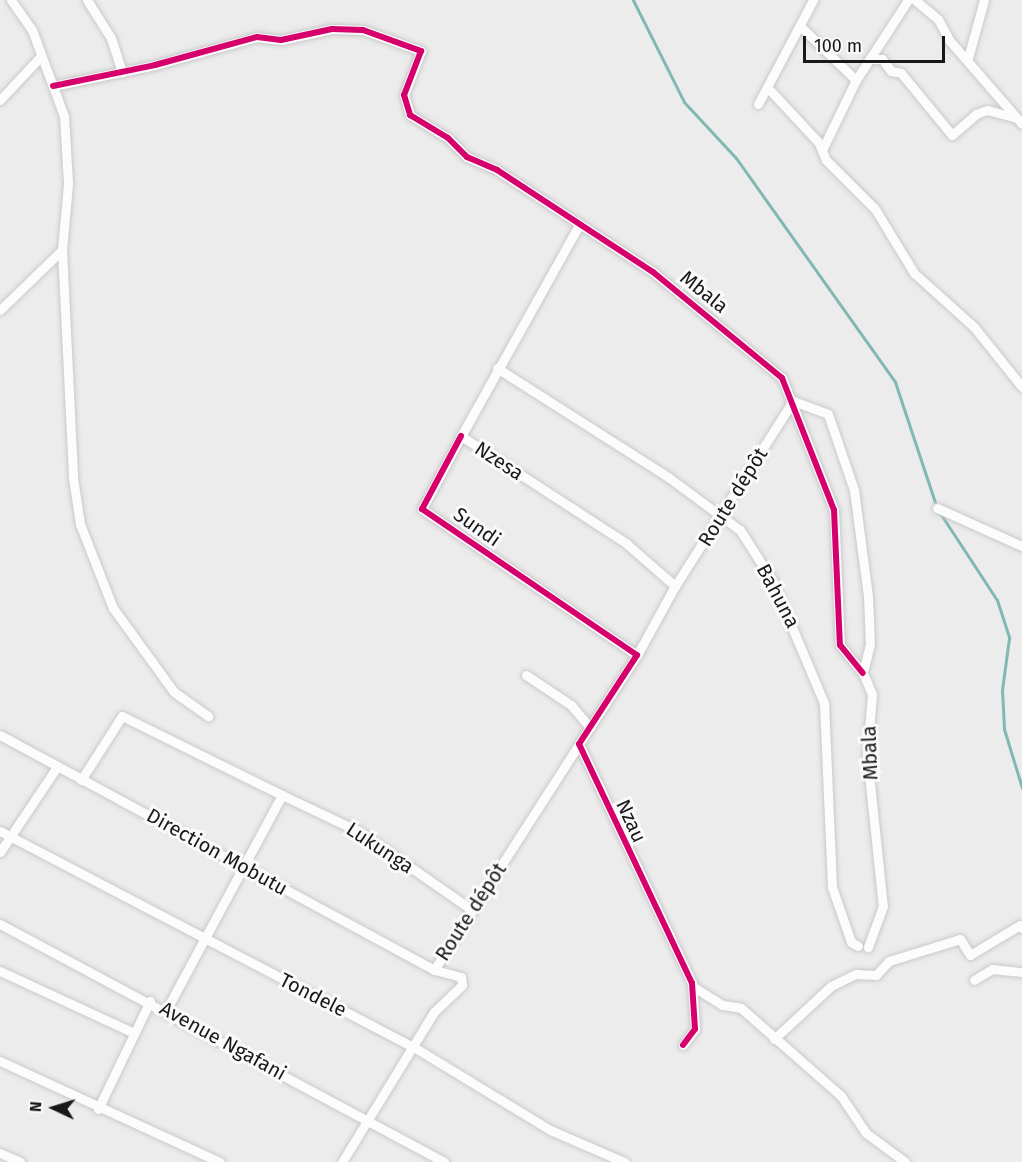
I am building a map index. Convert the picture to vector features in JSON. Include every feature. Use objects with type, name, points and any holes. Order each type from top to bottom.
[{"type":"street","points":[[11,0],[32,30],[63,109],[68,184],[62,250],[73,478],[80,524],[113,608],[174,692],[208,716]]},
{"type":"street","points":[[53,86],[122,72],[111,38],[87,0]]},
{"type":"street","points":[[758,104],[813,0]]},
{"type":"street","points":[[822,150],[856,80],[908,0]]},
{"type":"street","points":[[915,0],[938,18],[949,40],[968,58],[1019,121]]},
{"type":"street","points":[[968,58],[984,0]]},
{"type":"street","points":[[800,26],[856,80]]},
{"type":"street","name":"Mbala","points":[[122,72],[257,37],[278,40],[357,29],[395,39],[421,51],[405,95],[410,115],[653,272],[782,378],[793,401],[834,510],[840,645],[863,673],[872,694],[867,755],[883,906],[863,947]]},
{"type":"street","points":[[0,100],[41,56]]},
{"type":"street","points":[[870,59],[882,59],[891,71],[901,73],[952,135],[976,114],[987,110],[1019,121]]},
{"type":"street","points":[[767,87],[875,209],[914,273],[974,327],[1022,387]]},
{"type":"street","name":"Nzesa","points":[[579,225],[461,436],[627,544],[675,586]]},
{"type":"street","points":[[0,310],[62,250]]},
{"type":"street","name":"Bahuna","points":[[497,368],[668,477],[740,530],[772,580],[824,703],[832,887],[851,942],[863,947]]},
{"type":"street","points":[[793,401],[828,414],[854,490],[870,645],[863,673]]},
{"type":"street","name":"Route dépôt","points":[[637,655],[675,586],[793,401]]},
{"type":"street","name":"Sundi","points":[[461,436],[422,509],[637,655]]},
{"type":"street","points":[[937,508],[1022,546]]},
{"type":"street","points":[[579,744],[588,725],[637,655]]},
{"type":"street","points":[[526,675],[571,705],[588,725]]},
{"type":"street","name":"Lukunga","points":[[81,780],[122,716],[360,832],[472,910]]},
{"type":"street","name":"Direction Mobutu","points":[[0,735],[434,970]]},
{"type":"street","name":"Route dépôt","points":[[342,1162],[434,1012],[462,985],[461,977],[434,970],[579,744]]},
{"type":"street","name":"Nzau","points":[[579,744],[624,848],[668,925],[692,986],[695,1029],[682,1045]]},
{"type":"street","points":[[0,852],[57,767]]},
{"type":"street","points":[[166,1010],[282,795]]},
{"type":"street","name":"Tondele","points":[[0,831],[412,1046],[550,1130],[624,1162]]},
{"type":"street","name":"Avenue Ngafani","points":[[0,924],[150,1001],[444,1162]]},
{"type":"street","points":[[774,1039],[831,986],[856,974],[876,975],[890,961],[960,939],[970,955],[1020,925],[1022,928]]},
{"type":"street","points":[[974,980],[992,969],[1022,972]]},
{"type":"street","points":[[0,970],[134,1033]]},
{"type":"street","points":[[692,986],[723,1005],[741,1008],[841,1096],[866,1133],[905,1162]]},
{"type":"street","points":[[98,1109],[150,1001]]},
{"type":"street","points":[[0,1061],[98,1109],[220,1162]]},
{"type":"street","points":[[0,1153],[20,1162]]},
{"type":"waterway","points":[[633,0],[684,102],[736,158],[895,382],[937,508]]},
{"type":"waterway","points":[[940,513],[997,600],[1009,638],[1002,690],[1004,729],[1022,788]]},
{"type":"cycle path","points":[[53,86],[155,65],[257,37],[281,40],[332,29],[363,30],[421,51],[404,95],[410,115],[448,138],[467,157],[497,170],[653,272],[782,378],[834,510],[840,645],[863,673]]},
{"type":"cycle path","points":[[461,436],[422,509],[637,655],[579,744],[692,983],[695,1029],[683,1045]]}]
